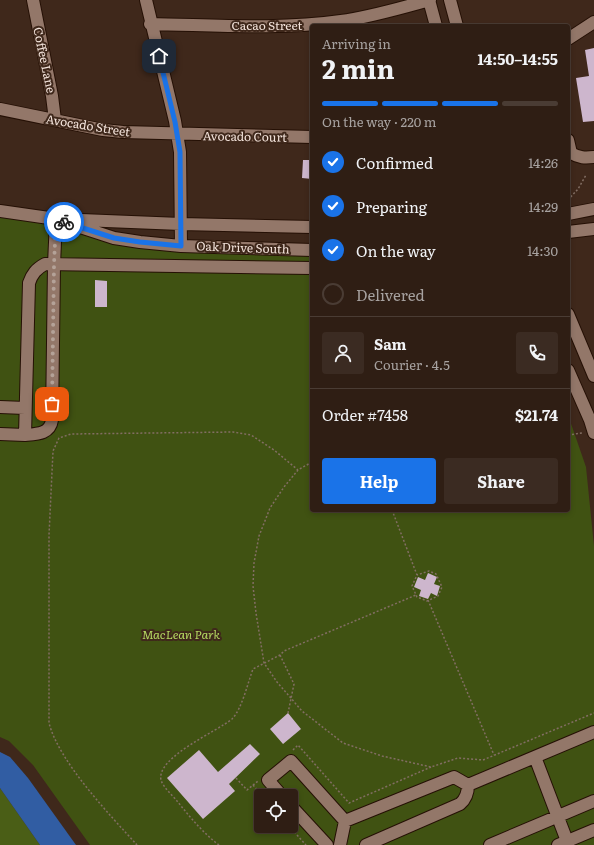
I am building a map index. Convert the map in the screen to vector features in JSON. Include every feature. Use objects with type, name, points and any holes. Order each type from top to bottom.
[{"type":"street","name":"Coffee Lane","points":[[33,0],[52,96],[55,120]]},
{"type":"street","points":[[146,0],[150,24],[180,152],[181,246]]},
{"type":"street","points":[[429,0],[435,24]]},
{"type":"street","name":"Cacao Street","points":[[314,24],[343,21],[429,0]]},
{"type":"street","points":[[450,0],[456,24]]},
{"type":"street","points":[[570,38],[594,22]]},
{"type":"street","name":"Cacao Street","points":[[150,24],[310,24]]},
{"type":"street","name":"Avocado Street","points":[[0,109],[103,130],[177,134]]},
{"type":"street","name":"Avocado Court","points":[[177,134],[310,137]]},
{"type":"street","points":[[570,149],[571,153],[578,157],[594,157]]},
{"type":"street","points":[[570,214],[594,209]]},
{"type":"street","name":"Oak Drive South","points":[[0,211],[56,219],[310,227]]},
{"type":"street","points":[[0,434],[40,434],[46,431],[51,425],[56,219]]},
{"type":"street","name":"Oak Drive South","points":[[56,219],[114,238],[140,242],[181,246],[310,250]]},
{"type":"street","points":[[570,232],[594,229]]},
{"type":"street","points":[[25,435],[29,283],[32,274],[38,267],[44,264],[310,268]]},
{"type":"street","points":[[570,319],[594,376]]},
{"type":"street","points":[[570,375],[590,420],[591,431]]},
{"type":"street","points":[[0,407],[25,408]]},
{"type":"street","points":[[468,785],[594,732]]},
{"type":"street","points":[[535,757],[557,816],[562,843],[594,830]]},
{"type":"street","points":[[276,789],[268,780],[291,761],[345,820]]},
{"type":"street","points":[[345,820],[454,777],[468,785]]},
{"type":"street","points":[[366,845],[460,804],[465,800],[468,792],[468,785]]},
{"type":"street","points":[[490,845],[594,801]]},
{"type":"street","points":[[298,814],[327,845]]},
{"type":"street","points":[[340,845],[345,820]]},
{"type":"path","points":[[570,198],[578,189],[586,175]]},
{"type":"path","points":[[570,435],[591,431]]},
{"type":"path","points":[[137,845],[94,796],[71,766],[55,740],[49,723],[49,535],[53,451],[59,438],[71,434],[233,432],[251,435],[274,450],[298,470]]},
{"type":"path","points":[[310,463],[298,470],[284,487],[270,508],[259,536],[254,563],[254,586],[255,606],[264,663],[277,682],[302,712],[343,743],[382,756],[431,767]]},
{"type":"path","points":[[393,512],[417,574],[412,586],[417,597],[428,600],[438,596],[442,587],[436,574],[429,571],[417,574]]},
{"type":"path","points":[[219,845],[211,839],[188,815],[164,786],[161,780],[161,774],[170,760],[194,742],[232,719],[240,709],[253,669],[280,655],[284,651],[416,595]]},
{"type":"path","points":[[428,600],[494,756]]},
{"type":"path","points":[[280,655],[294,684],[288,713]]},
{"type":"path","points":[[293,750],[298,745],[349,802],[431,767],[458,758],[483,760],[594,713]]},
{"type":"path","points":[[236,778],[248,790],[259,780]]},
{"type":"path","points":[[253,785],[257,789]]},
{"type":"path","points":[[295,833],[306,845]]},
{"type":"green space","name":"MacLean Park","points":[[0,214],[46,222],[119,242],[310,251],[310,512],[570,512],[570,421],[586,467],[594,546],[594,845],[90,845],[33,765],[9,741],[0,737]]},
{"type":"green space","points":[[0,788],[40,845],[0,845]]},
{"type":"water","points":[[0,752],[10,757],[28,778],[76,845],[40,845],[0,788]]},
{"type":"building","points":[[594,48],[594,121],[583,122],[576,78],[589,76],[585,50]]},
{"type":"building","points":[[303,160],[310,160],[310,179],[302,178]]},
{"type":"building","points":[[95,280],[107,281],[107,307],[95,307]]},
{"type":"building","points":[[428,573],[437,577],[434,584],[440,586],[437,596],[431,593],[428,599],[419,596],[421,590],[414,587],[418,577],[425,580]]},
{"type":"building","points":[[288,713],[301,729],[283,744],[270,729]]},
{"type":"building","points":[[250,744],[260,754],[229,784],[235,791],[203,819],[167,778],[199,750],[218,772]]},
{"type":"way so far","points":[[52,404],[56,219],[64,222]]},
{"type":"route","points":[[64,222],[114,238],[181,246],[180,152],[175,122],[159,56]]}]
